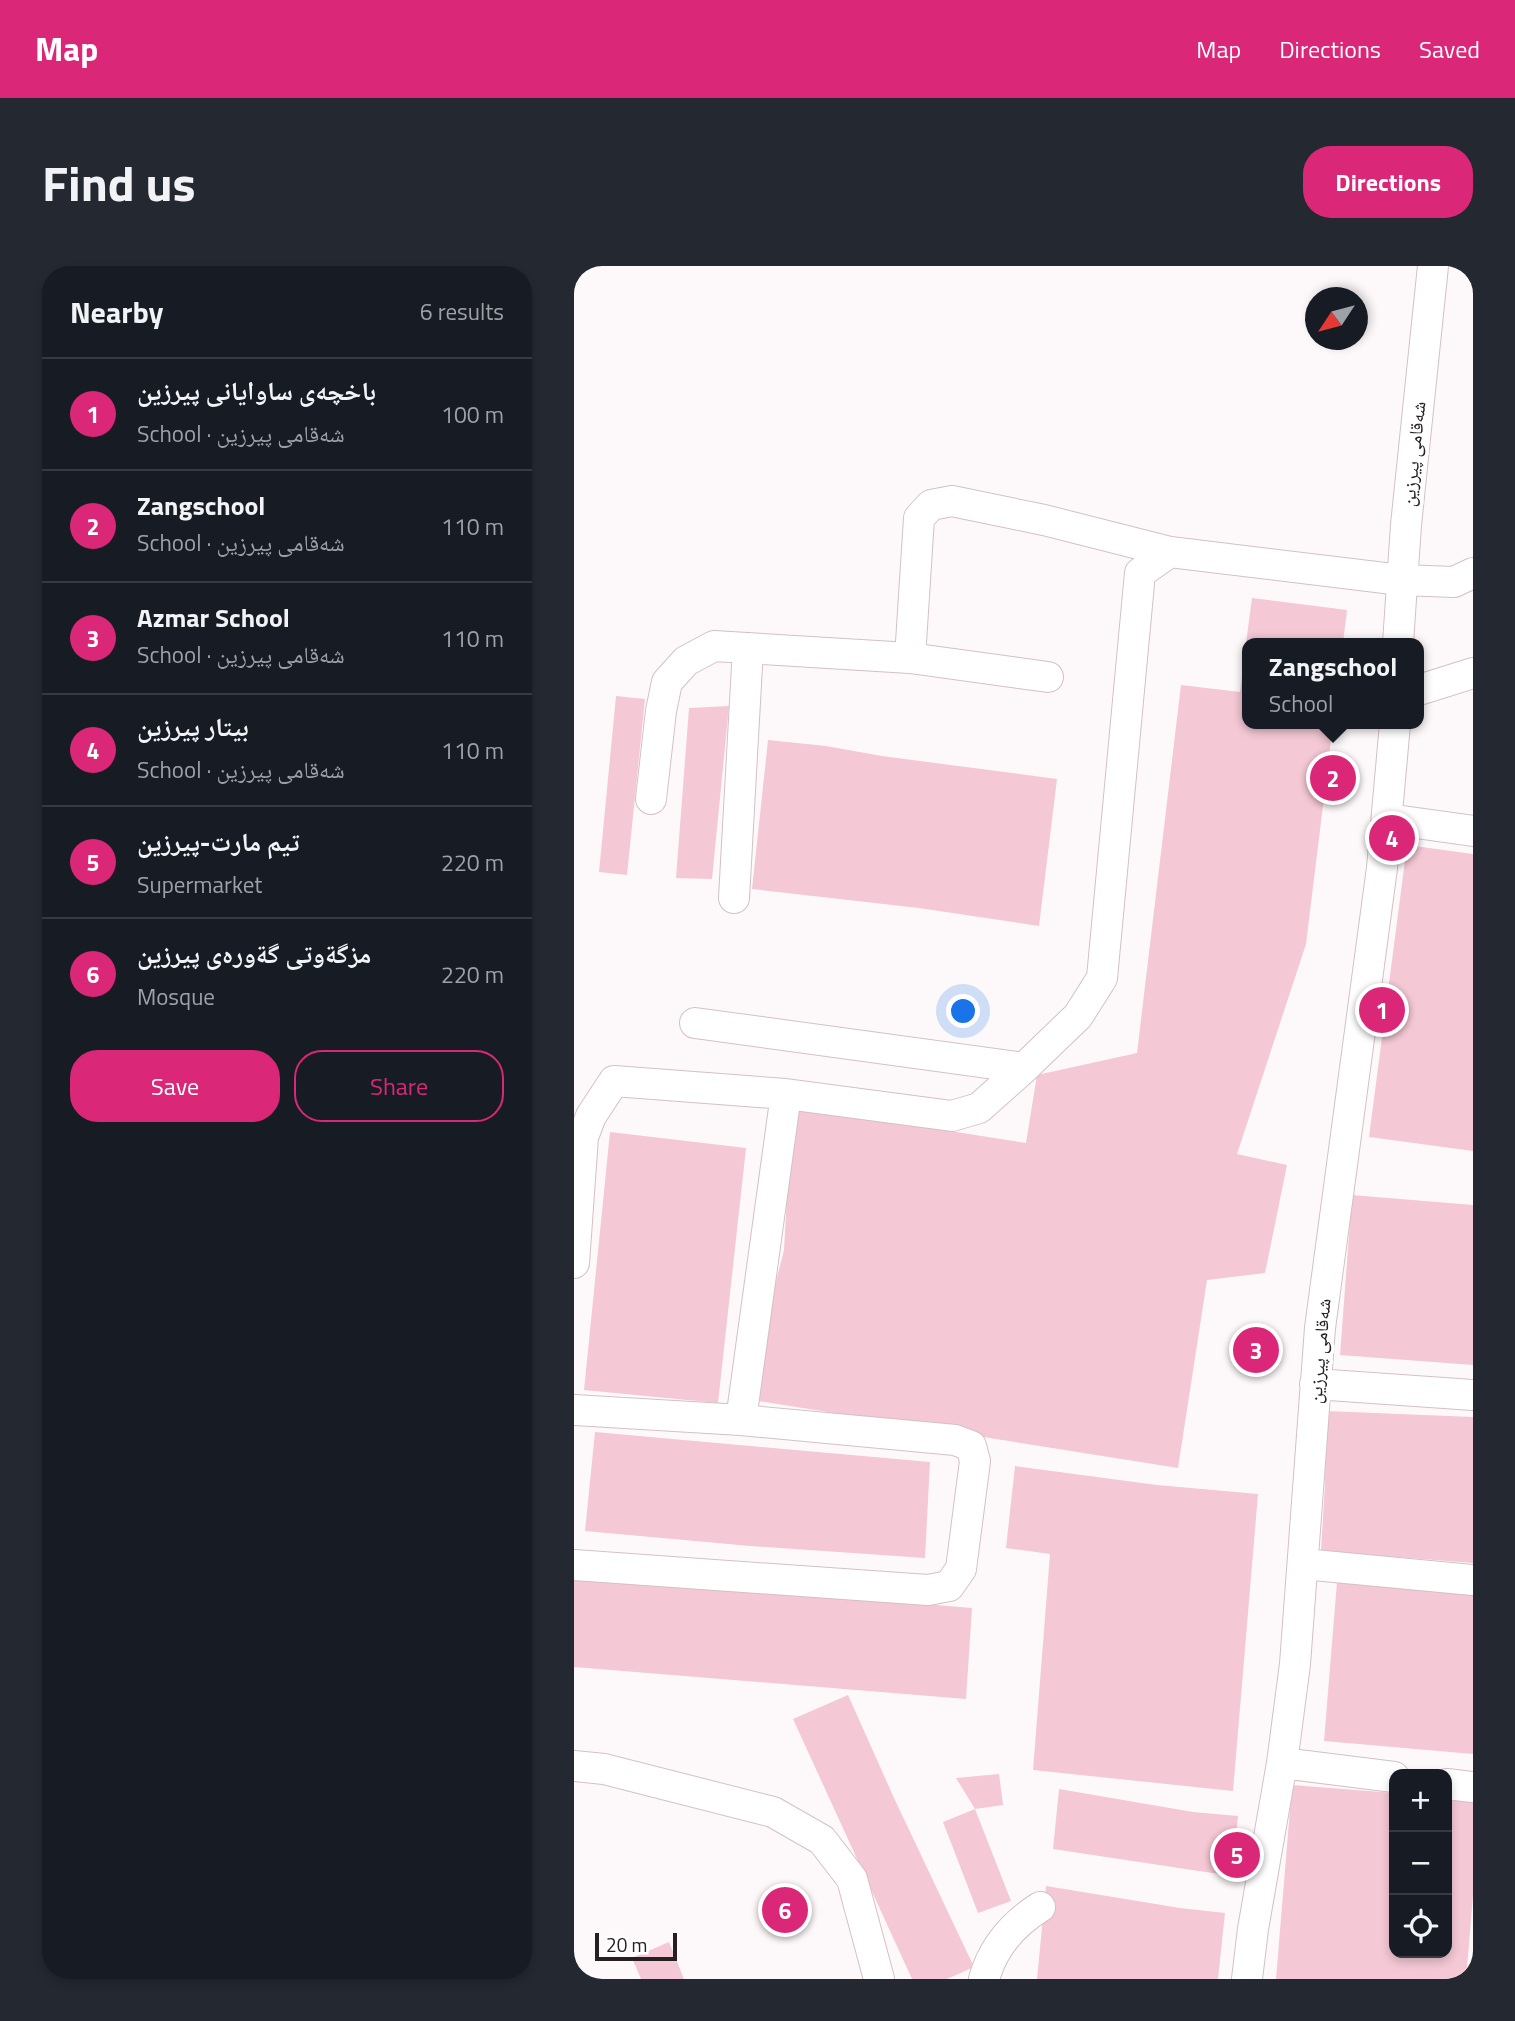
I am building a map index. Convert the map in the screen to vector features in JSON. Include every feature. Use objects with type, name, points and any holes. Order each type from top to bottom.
[{"type":"street","name":"شەقامی پیرزین","points":[[1398,638],[1401,580],[1433,266]]},
{"type":"street","points":[[910,658],[919,518],[931,505],[952,501],[1044,520],[1170,552],[1401,580],[1454,582],[1473,573]]},
{"type":"street","points":[[574,1263],[583,1137],[591,1116],[614,1080],[786,1094],[952,1116],[979,1108],[1078,1016],[1102,978],[1140,573],[1170,552]]},
{"type":"street","points":[[651,799],[661,710],[667,682],[686,661],[714,646],[910,658],[1048,677]]},
{"type":"street","points":[[734,898],[748,648]]},
{"type":"street","points":[[1424,688],[1473,673]]},
{"type":"street","name":"شەقامی پیرزین","points":[[1247,1979],[1295,1664],[1315,1384],[1326,1272],[1388,819],[1395,729]]},
{"type":"street","points":[[1388,819],[1473,831]]},
{"type":"street","points":[[695,1023],[1024,1068]]},
{"type":"street","points":[[741,1420],[786,1094]]},
{"type":"street","points":[[1315,1384],[1473,1395]]},
{"type":"street","points":[[574,1410],[741,1420],[955,1440],[971,1446],[975,1461],[961,1569],[949,1586],[928,1590],[574,1565]]},
{"type":"street","points":[[1303,1564],[1473,1580]]},
{"type":"street","points":[[1282,1763],[1389,1776]]},
{"type":"street","points":[[574,1766],[604,1769],[773,1812],[822,1840],[852,1879],[879,1979]]},
{"type":"street","points":[[1452,1785],[1473,1787]]},
{"type":"street","points":[[984,1979],[990,1959],[1002,1941],[1020,1919],[1040,1907]]},
{"type":"building","points":[[1252,598],[1347,610],[1344,638],[1247,638]]},
{"type":"building","points":[[1242,677],[1242,729],[1332,729],[1306,944],[1237,1154],[1287,1165],[1265,1273],[1207,1280],[1178,1468],[746,1399],[784,1250],[792,1106],[1026,1143],[1037,1075],[1137,1053],[1181,685],[1240,692]]},
{"type":"building","points":[[616,696],[645,699],[627,875],[599,872]]},
{"type":"building","points":[[729,706],[712,879],[676,878],[689,708]]},
{"type":"building","points":[[768,740],[1057,779],[1039,926],[919,908],[752,889]]},
{"type":"building","points":[[1407,845],[1473,854],[1473,1151],[1369,1137]]},
{"type":"building","points":[[610,1132],[746,1148],[718,1403],[584,1390]]},
{"type":"building","points":[[1352,1195],[1473,1205],[1473,1365],[1340,1355]]},
{"type":"building","points":[[1326,1411],[1473,1417],[1473,1563],[1321,1551]]},
{"type":"building","points":[[595,1432],[930,1462],[925,1558],[585,1531]]},
{"type":"building","points":[[1015,1466],[1157,1485],[1258,1494],[1233,1791],[1033,1770],[1050,1554],[1006,1548]]},
{"type":"building","points":[[574,1575],[972,1608],[966,1699],[574,1667]]},
{"type":"building","points":[[1337,1582],[1473,1593],[1473,1754],[1324,1741]]},
{"type":"building","points":[[848,1695],[974,1967],[947,1979],[912,1979],[793,1719]]},
{"type":"building","points":[[999,1774],[1003,1805],[975,1809],[956,1778]]},
{"type":"building","points":[[1292,1785],[1389,1793],[1389,1958],[1452,1958],[1452,1798],[1473,1800],[1473,1896],[1466,1979],[1276,1979]]},
{"type":"building","points":[[1059,1789],[1193,1812],[1238,1816],[1232,1876],[1053,1849]]},
{"type":"building","points":[[975,1809],[1011,1901],[978,1913],[943,1822]]},
{"type":"building","points":[[1046,1886],[1225,1913],[1218,1979],[1037,1979]]},
{"type":"building","points":[[669,1942],[684,1979],[641,1979],[632,1958]]},
{"type":"place","name":"Zangschool","points":[[1333,778]]},
{"type":"place","name":"بيتار پيرزين","points":[[1392,838]]},
{"type":"place","name":"باخچەی ساوایانی پیرزین","points":[[1382,1010]]},
{"type":"place","name":"Azmar School","points":[[1256,1350]]},
{"type":"place","name":"تیم مارت-پیرزین","points":[[1237,1855]]},
{"type":"place","name":"مزگةوتی گةورەی پیرزین","points":[[785,1910]]}]
